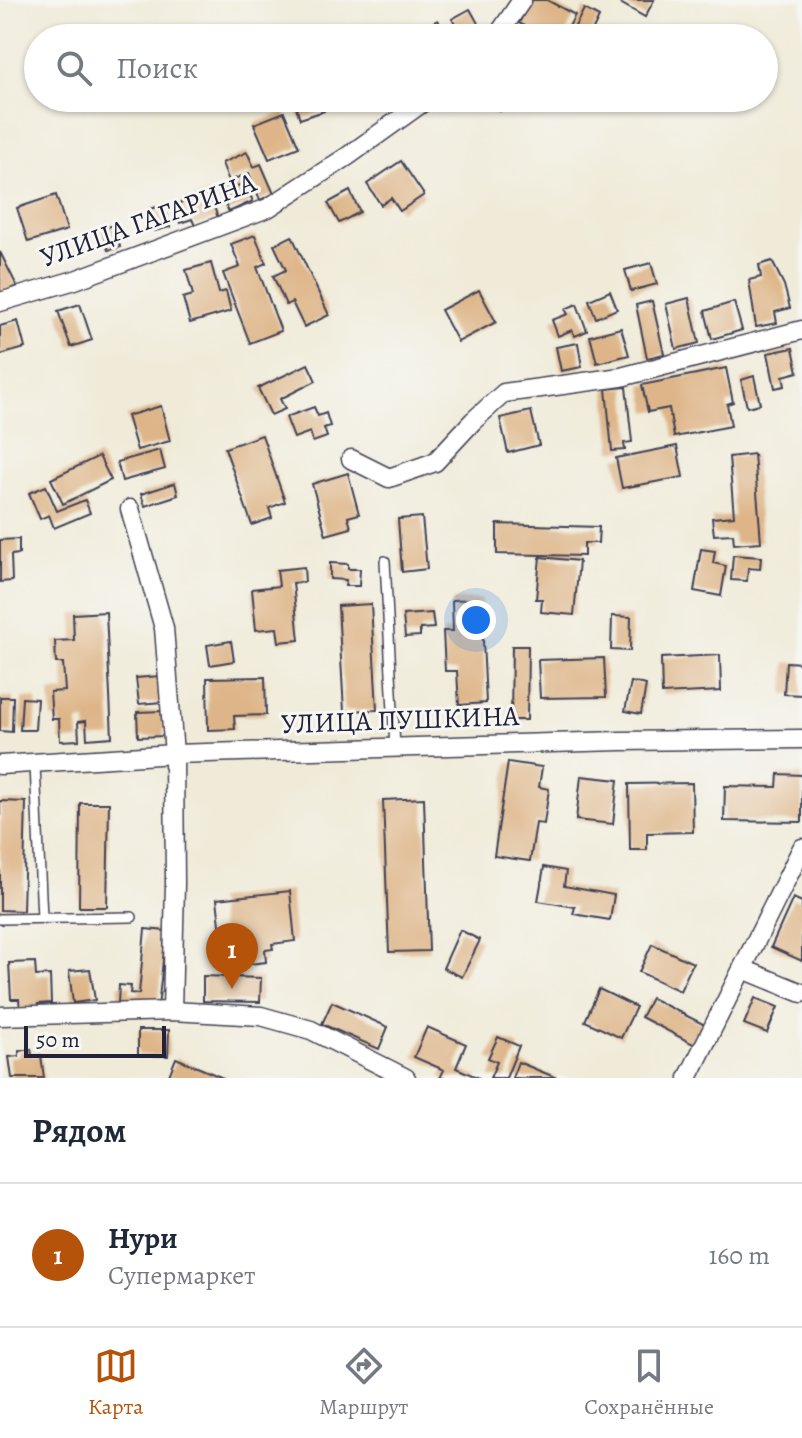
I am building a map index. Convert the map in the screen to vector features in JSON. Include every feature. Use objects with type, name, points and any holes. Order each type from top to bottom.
[{"type":"street","points":[[506,24],[522,0]]},
{"type":"street","name":"УЛИЦА ГАГАРИНА","points":[[0,302],[75,280],[268,208],[409,112]]},
{"type":"street","points":[[351,459],[389,478],[435,462],[504,393],[621,377],[802,330]]},
{"type":"street","points":[[130,509],[164,628],[174,754],[172,1011]]},
{"type":"street","name":"УЛИЦА ПУШКИНА","points":[[0,765],[174,754],[802,739]]},
{"type":"street","points":[[688,1078],[802,848]]},
{"type":"street","points":[[743,969],[802,993]]},
{"type":"street","points":[[0,1016],[172,1011],[261,1016],[311,1030],[376,1072],[406,1078]]},
{"type":"lane","points":[[385,561],[395,748]]},
{"type":"lane","points":[[35,765],[42,918]]},
{"type":"lane","points":[[0,919],[132,917]]},
{"type":"building","points":[[531,0],[547,0],[575,15],[570,24],[519,23]]},
{"type":"building","points":[[615,0],[654,0],[645,17]]},
{"type":"building","points":[[470,9],[478,24],[455,24],[452,19]]},
{"type":"building","points":[[584,9],[599,17],[596,24],[576,24]]},
{"type":"building","points":[[284,112],[299,147],[269,159],[254,124]]},
{"type":"building","points":[[298,112],[321,112],[300,119]]},
{"type":"building","points":[[247,152],[254,167],[261,164],[274,194],[260,200],[249,173],[229,181],[222,163]]},
{"type":"building","points":[[401,161],[424,195],[400,211],[391,198],[381,205],[367,184]]},
{"type":"building","points":[[244,183],[253,201],[229,212],[220,194]]},
{"type":"building","points":[[350,191],[360,212],[339,223],[328,203]]},
{"type":"building","points":[[209,193],[218,218],[195,226],[192,219],[180,223],[174,205]]},
{"type":"building","points":[[56,195],[67,230],[28,242],[17,208]]},
{"type":"building","points":[[165,205],[170,227],[154,231],[149,209]]},
{"type":"building","points":[[115,225],[120,247],[108,250],[102,228]]},
{"type":"building","points":[[255,235],[266,263],[257,267],[281,331],[250,343],[223,273],[240,267],[231,244]]},
{"type":"building","points":[[292,236],[329,315],[304,327],[292,302],[286,305],[273,276],[286,270],[274,245]]},
{"type":"building","points":[[0,252],[17,286],[0,294]]},
{"type":"building","points":[[772,261],[784,285],[790,308],[775,312],[777,323],[756,327],[749,280],[761,277],[759,265]]},
{"type":"building","points":[[211,263],[219,293],[226,291],[231,311],[190,323],[183,298],[193,295],[186,270]]},
{"type":"building","points":[[651,263],[657,284],[631,291],[625,270]]},
{"type":"building","points":[[479,290],[496,322],[458,342],[441,310]]},
{"type":"building","points":[[610,291],[617,309],[596,318],[589,300]]},
{"type":"building","points":[[689,298],[699,343],[676,349],[666,304]]},
{"type":"building","points":[[652,301],[664,354],[647,358],[636,305]]},
{"type":"building","points":[[734,302],[742,330],[712,339],[705,311]]},
{"type":"building","points":[[80,304],[92,340],[71,347],[58,311]]},
{"type":"building","points":[[577,304],[587,331],[575,336],[572,330],[558,336],[552,320],[568,314],[565,309]]},
{"type":"building","points":[[18,321],[25,348],[0,355],[0,326]]},
{"type":"building","points":[[621,328],[629,355],[597,363],[590,336]]},
{"type":"building","points":[[578,343],[582,367],[561,371],[556,347]]},
{"type":"building","points":[[793,348],[798,372],[783,376],[785,386],[775,388],[768,353]]},
{"type":"building","points":[[308,364],[316,381],[280,399],[285,409],[271,415],[258,388]]},
{"type":"building","points":[[726,368],[733,402],[727,404],[731,426],[674,437],[669,408],[648,412],[642,385]]},
{"type":"building","points":[[754,376],[760,404],[747,407],[741,380]]},
{"type":"building","points":[[626,387],[632,442],[624,443],[625,450],[612,451],[606,389]]},
{"type":"building","points":[[161,406],[170,441],[137,450],[127,416]]},
{"type":"building","points":[[314,407],[318,416],[326,413],[330,426],[324,428],[327,437],[313,442],[310,432],[294,438],[286,417]]},
{"type":"building","points":[[531,411],[539,445],[508,453],[500,418]]},
{"type":"building","points":[[262,435],[285,502],[269,508],[272,518],[252,525],[225,448]]},
{"type":"building","points":[[677,446],[683,477],[622,488],[616,458]]},
{"type":"building","points":[[160,450],[165,469],[122,481],[117,462]]},
{"type":"building","points":[[754,454],[761,542],[734,544],[733,534],[714,535],[712,518],[734,516],[729,457]]},
{"type":"building","points":[[99,456],[111,480],[63,504],[51,479]]},
{"type":"building","points":[[348,473],[359,514],[348,517],[351,528],[326,535],[312,484]]},
{"type":"building","points":[[175,483],[178,495],[145,506],[141,494]]},
{"type":"building","points":[[46,486],[57,511],[85,500],[90,513],[54,528],[49,515],[40,519],[29,493]]},
{"type":"building","points":[[422,517],[427,569],[402,572],[398,519]]},
{"type":"building","points":[[497,524],[599,527],[598,543],[584,543],[584,556],[497,554]]},
{"type":"building","points":[[19,539],[19,554],[11,555],[12,581],[0,582],[0,540]]},
{"type":"building","points":[[701,549],[715,551],[713,563],[726,566],[721,596],[694,591]]},
{"type":"building","points":[[733,555],[761,557],[760,569],[748,568],[747,581],[731,580]]},
{"type":"building","points":[[540,557],[579,561],[574,615],[541,612],[542,599],[536,599]]},
{"type":"building","points":[[330,563],[348,564],[348,569],[360,569],[359,586],[345,586],[346,580],[330,579]]},
{"type":"building","points":[[304,567],[305,582],[293,583],[299,640],[279,642],[277,628],[256,630],[252,589],[279,586],[277,570]]},
{"type":"building","points":[[481,599],[486,703],[459,705],[457,671],[445,671],[443,631],[453,631],[452,600]]},
{"type":"building","points":[[371,604],[377,710],[344,711],[338,606]]},
{"type":"building","points":[[106,612],[112,737],[87,739],[86,721],[78,722],[79,740],[60,741],[59,719],[52,719],[50,692],[65,691],[63,663],[56,663],[55,641],[74,640],[73,614]]},
{"type":"building","points":[[432,613],[434,628],[420,629],[420,636],[405,637],[403,615]]},
{"type":"building","points":[[612,616],[631,617],[630,651],[611,650]]},
{"type":"building","points":[[231,641],[234,661],[210,665],[207,645]]},
{"type":"building","points":[[512,646],[528,646],[527,720],[511,720]]},
{"type":"building","points":[[720,655],[721,691],[662,694],[661,658]]},
{"type":"building","points":[[604,658],[606,697],[540,698],[538,660]]},
{"type":"building","points":[[786,662],[802,663],[802,695],[784,694]]},
{"type":"building","points":[[160,676],[163,702],[139,704],[136,678]]},
{"type":"building","points":[[265,677],[266,715],[234,716],[235,729],[208,730],[207,678]]},
{"type":"building","points":[[631,682],[646,685],[641,714],[625,711]]},
{"type":"building","points":[[0,697],[13,697],[12,732],[0,731]]},
{"type":"building","points":[[22,698],[37,699],[35,730],[20,730]]},
{"type":"building","points":[[163,711],[164,736],[138,737],[137,712]]},
{"type":"building","points":[[508,762],[542,767],[539,787],[549,789],[544,824],[536,823],[530,861],[494,856]]},
{"type":"building","points":[[778,774],[802,775],[802,822],[724,821],[725,786],[777,787]]},
{"type":"building","points":[[581,776],[618,780],[613,824],[576,820]]},
{"type":"building","points":[[692,783],[693,832],[647,833],[647,850],[630,850],[629,784]]},
{"type":"building","points":[[424,798],[429,951],[389,952],[383,800]]},
{"type":"building","points":[[0,801],[26,802],[23,911],[0,910]]},
{"type":"building","points":[[80,803],[109,803],[107,907],[79,907]]},
{"type":"building","points":[[544,867],[566,871],[564,886],[614,895],[610,920],[573,914],[575,907],[538,901]]},
{"type":"building","points":[[290,891],[295,941],[272,944],[273,949],[265,950],[266,962],[225,967],[217,899]]},
{"type":"building","points":[[793,898],[802,902],[802,961],[771,947]]},
{"type":"building","points":[[145,929],[166,931],[158,1008],[118,1003],[119,985],[131,986],[130,993],[139,994]]},
{"type":"building","points":[[460,930],[480,940],[462,977],[443,968]]},
{"type":"building","points":[[652,944],[693,963],[680,991],[639,972]]},
{"type":"building","points":[[35,962],[36,976],[50,975],[51,1003],[38,1004],[38,1009],[20,1010],[19,999],[11,999],[9,963]]},
{"type":"building","points":[[90,969],[95,1000],[73,1003],[69,971]]},
{"type":"building","points":[[203,976],[261,978],[260,1002],[203,1001]]},
{"type":"building","points":[[599,989],[636,1007],[621,1038],[585,1021]]},
{"type":"building","points":[[651,998],[705,1025],[695,1045],[641,1017]]},
{"type":"building","points":[[755,998],[778,1007],[767,1033],[744,1024]]},
{"type":"building","points":[[332,1002],[388,1027],[379,1049],[322,1024]]},
{"type":"building","points":[[427,1027],[466,1044],[456,1068],[479,1078],[440,1078],[444,1070],[414,1057]]},
{"type":"building","points":[[138,1030],[169,1030],[168,1056],[138,1055]]},
{"type":"building","points":[[498,1037],[519,1046],[506,1078],[490,1078],[497,1062],[488,1058]]},
{"type":"building","points":[[31,1049],[32,1056],[41,1055],[44,1078],[12,1078],[9,1057],[19,1056],[19,1051]]},
{"type":"building","points":[[176,1058],[223,1078],[168,1078]]},
{"type":"building","points":[[518,1062],[557,1078],[512,1078]]},
{"type":"place","name":"Нури","points":[[232,989]]}]
